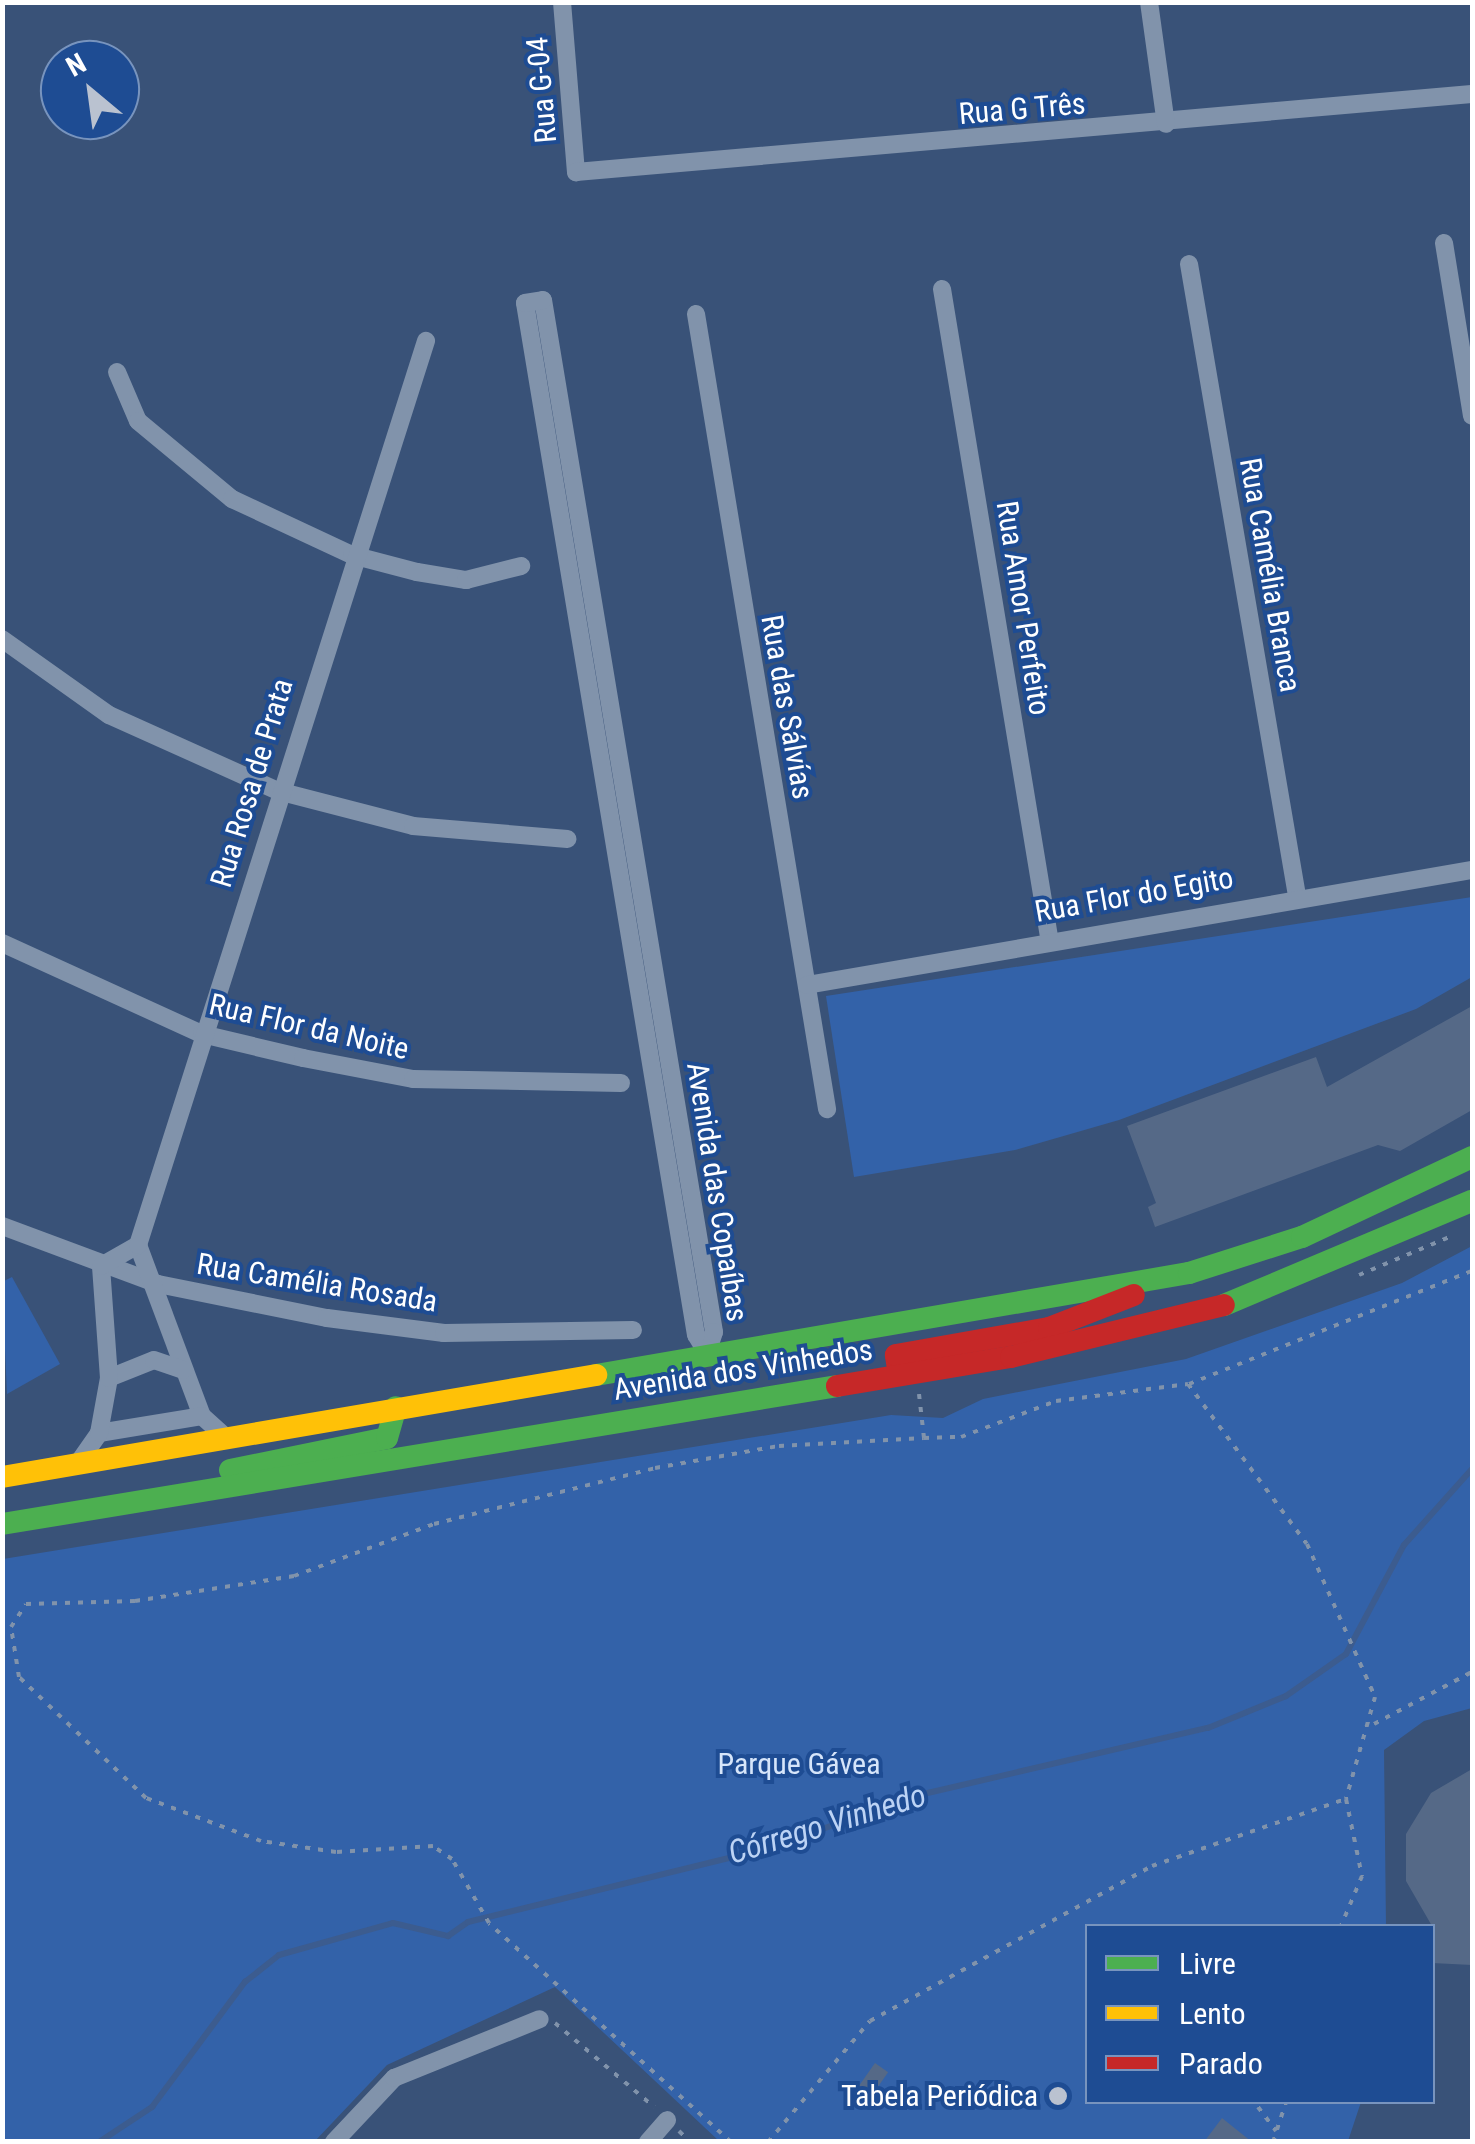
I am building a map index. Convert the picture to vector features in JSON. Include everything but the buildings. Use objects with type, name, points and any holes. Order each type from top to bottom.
[{"type":"main road","name":"Avenida dos Vinhedos","points":[[2,1477],[81,1458],[1190,1273],[1302,1236],[1472,1157]]},
{"type":"main road","name":"Avenida dos Vinhedos","points":[[2,1524],[906,1374],[1202,1314],[1472,1202]]},
{"type":"main road","points":[[906,1374],[896,1355],[1050,1328],[1190,1273]]},
{"type":"main road","points":[[70,1512],[387,1438],[396,1407]]},
{"type":"street","name":"Rua G-04","points":[[562,2],[576,172]]},
{"type":"street","points":[[1148,2],[1166,124]]},
{"type":"street","name":"Rua G Três","points":[[576,172],[1166,124],[1472,94]]},
{"type":"street","points":[[1444,243],[1472,416]]},
{"type":"street","name":"Rua Camélia Branca","points":[[1189,264],[1298,896]]},
{"type":"street","name":"Rua Amor Perfeito","points":[[942,289],[1050,936]]},
{"type":"street","name":"Avenida das Copaíbas","points":[[543,300],[714,1332],[707,1353],[696,1334],[525,302],[543,300]]},
{"type":"street","name":"Rua das Sálvías","points":[[696,314],[827,1109]]},
{"type":"street","name":"Rua Rosa de Prata","points":[[138,1245],[352,555],[426,341]]},
{"type":"street","points":[[117,372],[138,420],[196,474],[352,555],[466,580],[521,566]]},
{"type":"street","points":[[2,639],[109,715],[278,791],[413,826],[568,839]]},
{"type":"street","name":"Rua Flor do Egito","points":[[807,985],[1050,936],[1472,870]]},
{"type":"street","name":"Rua Flor da Noite","points":[[2,943],[202,1034],[413,1079],[621,1083]]},
{"type":"street","name":"Rua Camélia Rosada","points":[[2,1226],[158,1284],[444,1332],[633,1330]]},
{"type":"street","points":[[81,1458],[99,1432],[110,1378],[101,1266],[138,1245],[158,1284],[182,1370],[202,1416],[224,1435]]},
{"type":"street","points":[[110,1378],[154,1360],[182,1370]]},
{"type":"street","points":[[99,1432],[202,1416]]},
{"type":"street","points":[[334,2142],[394,2078],[540,2019]]},
{"type":"street","points":[[648,2142],[668,2120]]},
{"type":"path","points":[[731,2142],[488,1923],[465,1877],[433,1846],[336,1852],[261,1840],[146,1798],[19,1676],[11,1627],[26,1604],[134,1601],[294,1576],[450,1519],[655,1468],[780,1446],[961,1437],[1056,1401],[1188,1384],[1472,1271]]},
{"type":"path","points":[[906,1374],[924,1438]]},
{"type":"path","points":[[1188,1384],[1307,1544],[1357,1650],[1374,1724],[1346,1799],[1362,1876],[1342,1924]]},
{"type":"path","points":[[1374,1724],[1472,1672]]},
{"type":"path","points":[[768,2142],[870,2021],[1152,1866],[1346,1799]]},
{"type":"path","points":[[540,2019],[594,2050],[668,2120]]},
{"type":"path","points":[[1272,2142],[1285,2104]]},
{"type":"path","points":[[1258,2107],[1276,2131]]},
{"type":"green space","points":[[1472,897],[1472,977],[1416,1009],[1119,1120],[1015,1150],[854,1177],[826,996]]},
{"type":"green space","name":"Parque Gávea","points":[[1472,1246],[1472,1708],[1424,1721],[1384,1750],[1386,1924],[1085,1924],[1085,2104],[1360,2104],[1348,2141],[719,2141],[555,1987],[387,2065],[315,2141],[3,2142],[3,1559],[891,1415],[943,1418],[983,1399],[1186,1359],[1402,1283]]},
{"type":"green space","points":[[12,1277],[60,1364],[7,1394],[2,1282]]},
{"type":"waterway","name":"Córrego Vinhedo","points":[[99,2142],[152,2107],[245,1982],[279,1955],[393,1923],[448,1936],[468,1922],[765,1849],[919,1795],[1208,1728],[1286,1696],[1346,1654],[1404,1545],[1472,1469]]},
{"type":"traffic: fast","points":[[596,1375],[1189,1273],[1302,1237],[1472,1157]]},
{"type":"traffic: fast","points":[[1224,1305],[1472,1201]]},
{"type":"traffic: fast","points":[[2,1524],[837,1386]]},
{"type":"traffic: fast","points":[[230,1470],[387,1438],[396,1407]]},
{"type":"traffic: slow","points":[[2,1477],[596,1375]]},
{"type":"traffic: jam","points":[[899,1375],[896,1355],[1049,1328],[1134,1295]]},
{"type":"traffic: jam","points":[[837,1386],[1011,1357],[1224,1305]]},
{"type":"place","name":"Tabela Periódica","points":[[1058,2096]]}]
